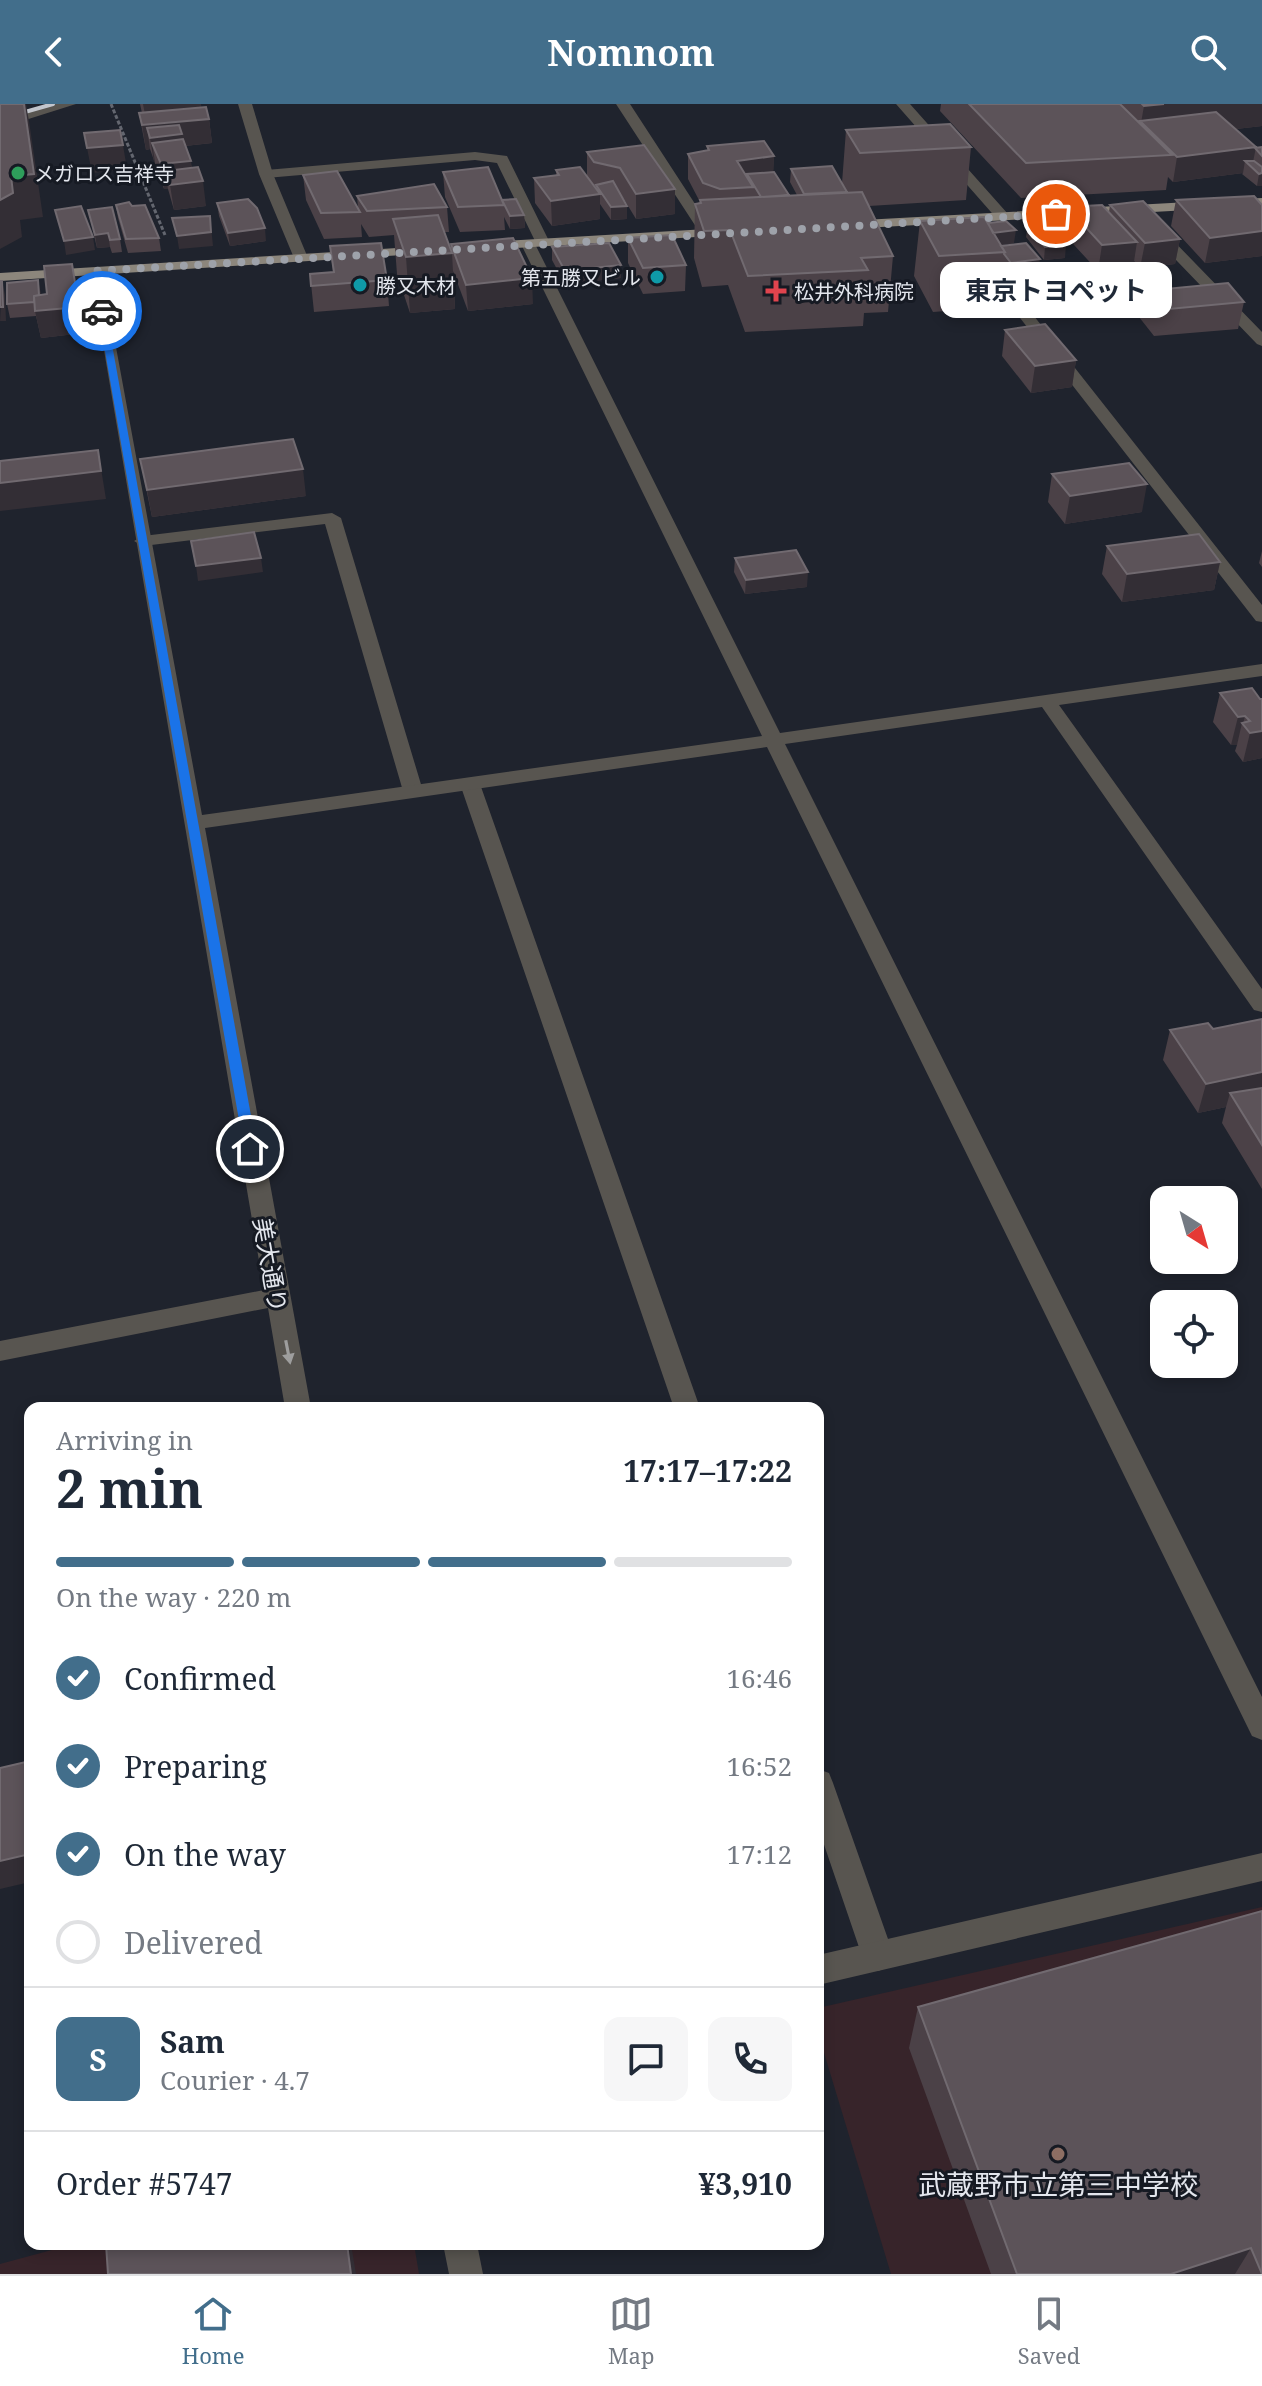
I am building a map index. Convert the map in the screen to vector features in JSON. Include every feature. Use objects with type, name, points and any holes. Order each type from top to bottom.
[{"type":"main road","points":[[830,226],[962,232],[1003,217],[1262,202]]},
{"type":"main road","points":[[0,277],[738,231]]},
{"type":"street","points":[[0,124],[69,104]]},
{"type":"street","points":[[245,104],[266,174],[301,258]]},
{"type":"street","points":[[623,104],[707,233]]},
{"type":"street","points":[[903,104],[1003,217]]},
{"type":"street","points":[[266,174],[475,156],[502,159],[536,243],[772,740],[1262,1727]]},
{"type":"street","points":[[1135,209],[1262,341]]},
{"type":"street","points":[[962,232],[1262,617]]},
{"type":"street","name":"美大通り","points":[[95,271],[297,1402]]},
{"type":"street","points":[[143,541],[332,518],[413,791]]},
{"type":"street","points":[[193,823],[1262,670]]},
{"type":"street","points":[[1047,701],[1262,1005]]},
{"type":"street","points":[[470,784],[685,1402]]},
{"type":"street","points":[[0,1351],[277,1297]]},
{"type":"street","points":[[824,1800],[878,1956]]},
{"type":"street","points":[[824,1969],[1262,1867]]},
{"type":"street","points":[[461,2250],[466,2274]]},
{"type":"path","points":[[111,104],[178,266]]},
{"type":"shaded area","name":"武蔵野市立第三中学校","points":[[1262,1907],[1262,2274],[891,2274],[824,2053],[824,2007]]},
{"type":"shaded area","points":[[52,2250],[415,2250],[419,2274],[0,2274],[0,2264]]},
{"type":"building","points":[[0,104],[24,104],[34,174],[11,176],[13,193],[0,200]]},
{"type":"building","points":[[969,104],[1120,104],[1172,155],[1026,163]]},
{"type":"building","points":[[206,107],[209,119],[142,125],[139,113]]},
{"type":"building","points":[[1216,112],[1256,147],[1177,157],[1140,121]]},
{"type":"building","points":[[950,124],[971,147],[860,153],[846,130]]},
{"type":"building","points":[[179,125],[182,134],[150,138],[147,128]]},
{"type":"building","points":[[120,130],[123,145],[87,148],[84,133]]},
{"type":"building","points":[[183,139],[191,161],[161,164],[152,143]]},
{"type":"building","points":[[764,141],[774,156],[737,161],[753,187],[720,189],[703,183],[688,154],[709,150],[707,146]]},
{"type":"building","points":[[644,145],[675,189],[636,194],[620,168],[594,162],[587,152]]},
{"type":"building","points":[[1245,161],[1254,161],[1262,167],[1262,173],[1259,174]]},
{"type":"building","points":[[832,166],[847,192],[804,194],[791,169]]},
{"type":"building","points":[[198,167],[203,181],[170,185],[165,171]]},
{"type":"building","points":[[488,167],[504,205],[458,207],[443,172]]},
{"type":"building","points":[[580,167],[600,194],[551,201],[534,178],[559,175],[556,170]]},
{"type":"building","points":[[337,171],[360,212],[321,213],[303,175]]},
{"type":"building","points":[[774,172],[789,195],[761,197],[747,174]]},
{"type":"building","points":[[613,181],[627,206],[611,207],[596,185]]},
{"type":"building","points":[[434,184],[447,207],[367,211],[357,196]]},
{"type":"building","points":[[862,192],[893,256],[861,258],[868,270],[748,276],[730,230],[704,231],[695,204],[701,203],[700,200]]},
{"type":"building","points":[[1254,196],[1262,205],[1262,231],[1210,238],[1176,200]]},
{"type":"building","points":[[248,199],[257,208],[265,228],[228,233],[217,203]]},
{"type":"building","points":[[516,199],[524,215],[510,216],[502,200]]},
{"type":"building","points":[[1143,201],[1180,239],[1145,243],[1110,205]]},
{"type":"building","points":[[129,202],[132,206],[145,205],[159,238],[126,239],[116,205]]},
{"type":"building","points":[[1102,205],[1137,242],[1102,245],[1067,207]]},
{"type":"building","points":[[81,206],[93,237],[64,241],[55,210]]},
{"type":"building","points":[[112,207],[120,239],[110,240],[108,233],[95,235],[88,210]]},
{"type":"building","points":[[438,215],[452,253],[406,257],[393,219]]},
{"type":"building","points":[[210,216],[211,232],[177,236],[172,218]]},
{"type":"building","points":[[984,217],[1005,252],[939,256],[920,221]]},
{"type":"building","points":[[1006,221],[1016,230],[993,233],[988,223]]},
{"type":"building","points":[[1048,222],[1066,245],[1045,247],[1028,224]]},
{"type":"building","points":[[672,235],[686,265],[643,268],[628,238]]},
{"type":"building","points":[[513,238],[532,278],[466,285],[451,244]]},
{"type":"building","points":[[381,243],[387,280],[311,286],[310,274],[334,272],[330,246]]},
{"type":"building","points":[[609,243],[621,265],[565,271],[552,247]]},
{"type":"building","points":[[1026,243],[1040,259],[1011,263],[1001,246]]},
{"type":"building","points":[[72,264],[79,307],[35,311],[34,296],[47,294],[44,266]]},
{"type":"building","points":[[38,280],[39,295],[34,296],[34,302],[7,304],[7,283]]},
{"type":"building","points":[[2,281],[3,307],[0,307]]},
{"type":"building","points":[[1228,283],[1244,302],[1158,310],[1144,291]]},
{"type":"building","points":[[1045,324],[1076,360],[1035,366],[1005,330]]},
{"type":"building","points":[[293,439],[303,469],[147,490],[140,459]]},
{"type":"building","points":[[98,450],[101,471],[0,483],[0,461]]},
{"type":"building","points":[[1129,463],[1147,484],[1070,496],[1052,474]]},
{"type":"building","points":[[254,532],[261,558],[196,566],[191,541]]},
{"type":"building","points":[[1199,534],[1220,562],[1127,574],[1107,546]]},
{"type":"building","points":[[796,550],[808,572],[746,580],[735,558]]},
{"type":"building","points":[[1252,688],[1262,699],[1262,731],[1250,733],[1242,723],[1250,721],[1245,716],[1238,717],[1220,693]]},
{"type":"building","points":[[1262,1019],[1262,1072],[1206,1084],[1170,1030],[1208,1023],[1213,1029]]},
{"type":"building","points":[[1262,1088],[1262,1145],[1230,1093]]},
{"type":"building","points":[[24,1762],[24,1855],[0,1861],[0,1768]]},
{"type":"building","name":"武蔵野市立第三中学校","points":[[1262,1911],[1262,2274],[1251,2248],[1171,2274],[1017,2274],[918,2007]]},
{"type":"building","points":[[106,2250],[348,2250],[351,2274],[108,2274]]},
{"type":"railway","points":[[0,119],[53,104]]},
{"type":"way so far","points":[[102,311],[95,271],[1056,214]]},
{"type":"place","name":"メガロス吉祥寺","points":[[18,173]]},
{"type":"place","name":"東京トヨペット","points":[[1056,214]]},
{"type":"place","name":"第五勝又ビル","points":[[657,277]]},
{"type":"place","name":"勝又木材","points":[[360,285]]},
{"type":"place","name":"松井外科病院","points":[[776,291]]},
{"type":"place","name":"武蔵野市立第三中学校","points":[[1058,2154]]},
{"type":"route","points":[[102,311],[250,1149]]}]
